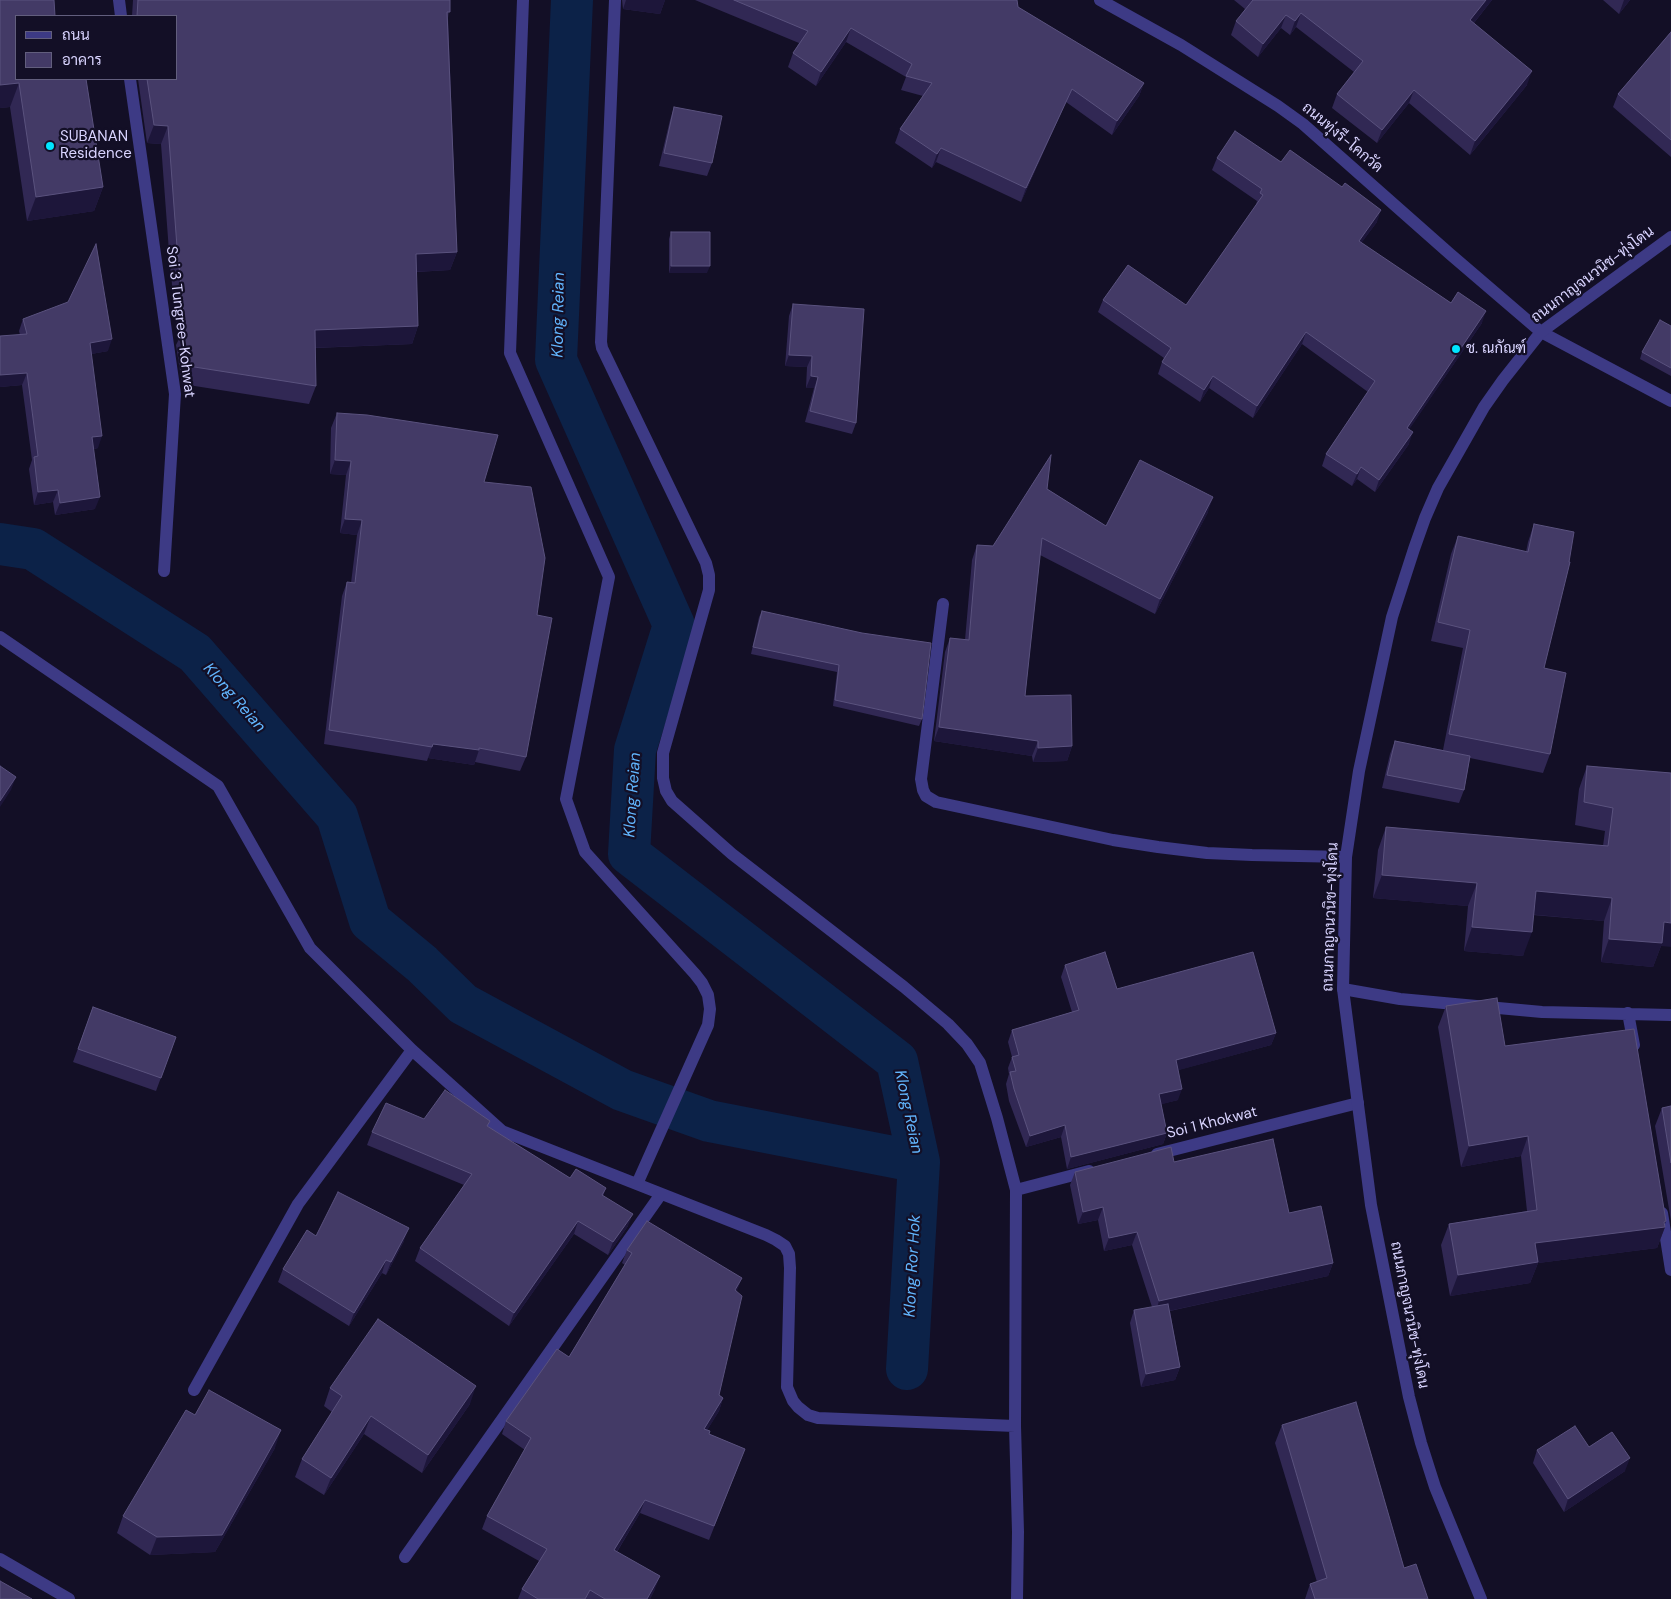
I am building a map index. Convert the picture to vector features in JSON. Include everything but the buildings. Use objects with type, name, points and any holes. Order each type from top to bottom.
[{"type":"street","points":[[119,0],[121,15]]},
{"type":"street","points":[[523,0],[510,353],[609,577],[566,799],[585,852],[695,974],[708,996],[710,1009],[708,1025],[637,1184]]},
{"type":"street","points":[[615,0],[601,342],[706,564],[709,575],[709,590],[663,753],[662,772],[666,791],[672,801],[732,854],[904,987],[948,1024],[967,1044],[980,1064],[997,1118],[1016,1190],[1015,1426],[1018,1532],[1017,1599]]},
{"type":"street","name":"ถนนทุ่งรี-โคกวัด","points":[[1100,0],[1181,45],[1278,106],[1303,124],[1541,332],[1671,401]]},
{"type":"street","name":"Soi 3 Tungree-Kohwat","points":[[130,80],[175,394],[164,571]]},
{"type":"street","name":"ถนนกาญจนวนิช-ทุ่งโดน","points":[[1481,1599],[1435,1487],[1420,1443],[1371,1205],[1343,989],[1346,857],[1359,771],[1392,617],[1425,518],[1453,460],[1502,380],[1541,332],[1671,237]]},
{"type":"street","points":[[942,604],[921,779],[922,790],[926,796],[936,802],[1113,840],[1158,847],[1207,853],[1346,857]]},
{"type":"street","points":[[0,637],[218,786],[310,948],[412,1050],[502,1131],[766,1235],[785,1246],[789,1254],[790,1268],[787,1387],[792,1401],[808,1415],[818,1418],[1015,1426]]},
{"type":"street","points":[[1343,989],[1400,999],[1542,1012],[1671,1014]]},
{"type":"street","points":[[1628,1013],[1636,1060]]},
{"type":"street","points":[[194,1390],[298,1204],[412,1050]]},
{"type":"street","name":"Soi 1 Khokwat","points":[[1149,1156],[1358,1103]]},
{"type":"street","points":[[1016,1190],[1102,1168]]},
{"type":"street","points":[[405,1557],[661,1194]]},
{"type":"street","points":[[1660,1203],[1671,1270]]},
{"type":"street","points":[[0,1559],[69,1599]]},
{"type":"waterway","name":"Klong Reian","points":[[572,0],[556,360],[674,625],[635,750],[629,854],[897,1061],[919,1162],[907,1369]]},
{"type":"waterway","name":"Klong Reian","points":[[0,544],[33,549],[195,653],[337,816],[370,921],[422,964],[463,1004],[622,1090],[709,1121],[919,1162]]},
{"type":"place","name":"SUBANAN Residence","points":[[50,146]]},
{"type":"place","name":"ช. ณกัณฑ์","points":[[1456,349]]},
{"type":"water label","name":"Klong Ror Hok","points":[[913,1266]]}]
